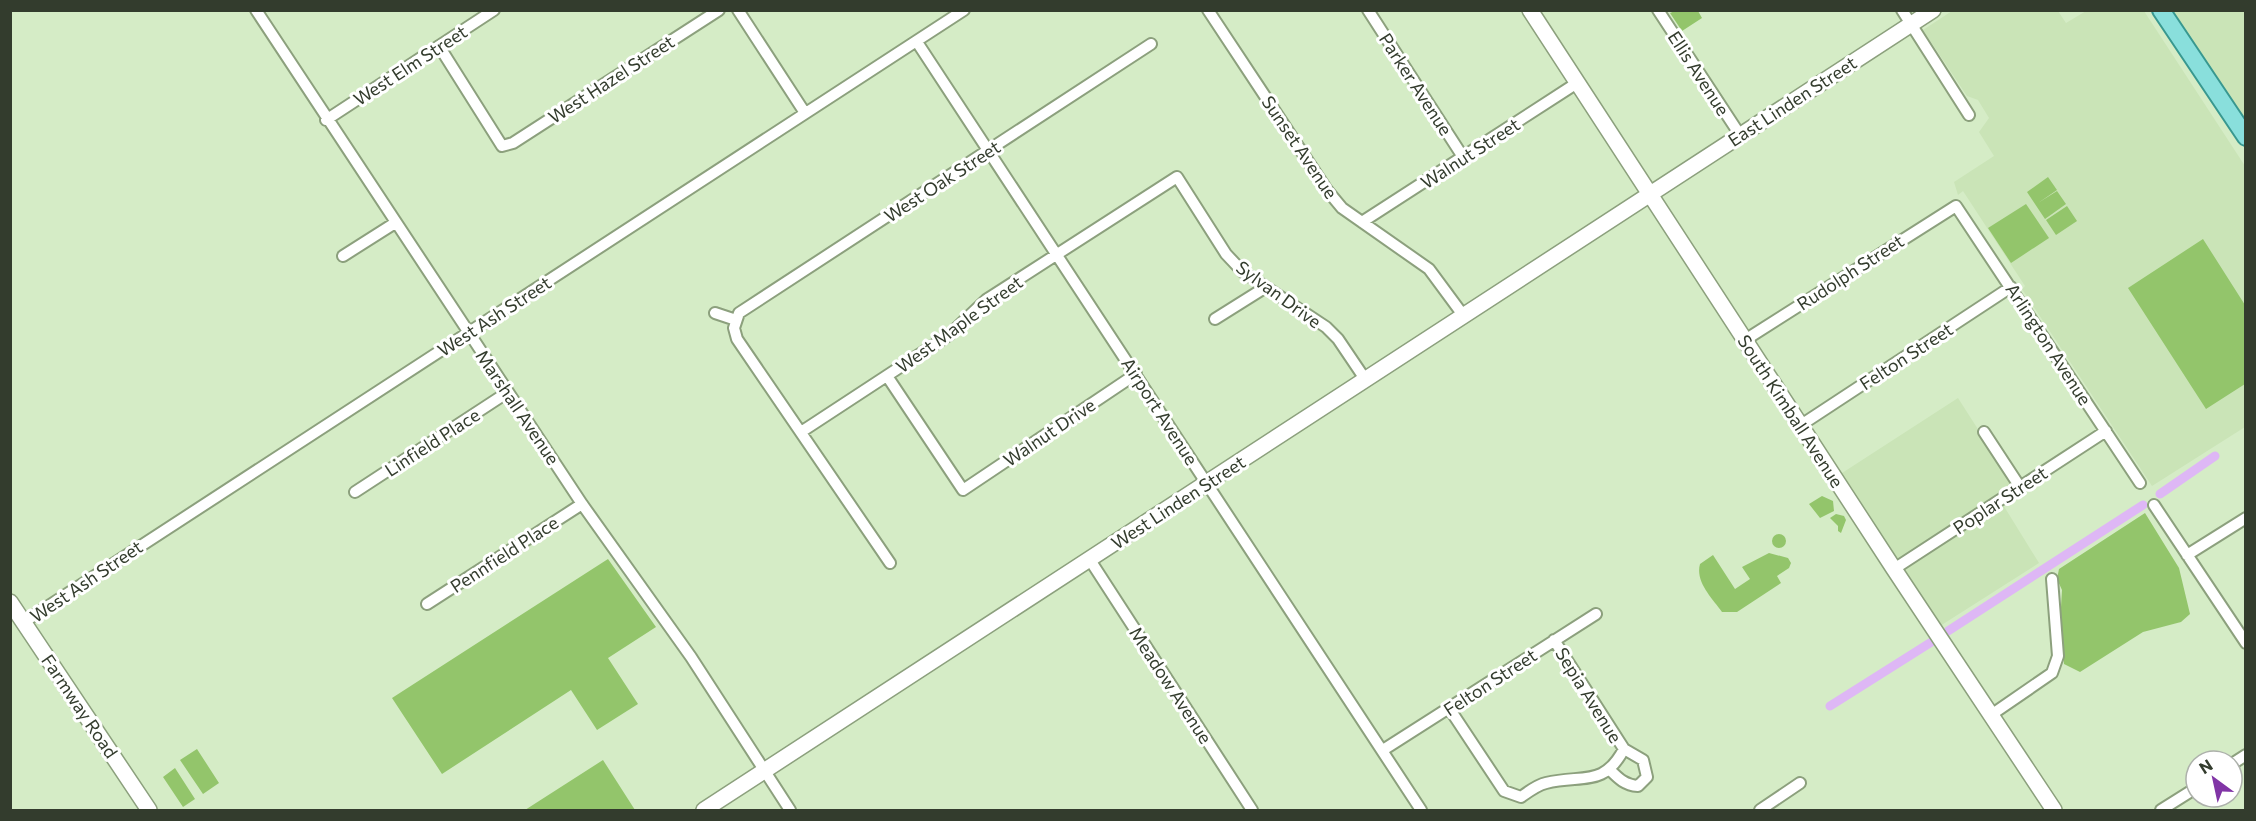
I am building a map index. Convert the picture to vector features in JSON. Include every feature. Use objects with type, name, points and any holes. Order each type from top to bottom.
[{"type":"main road","points":[[2161,10],[2246,137]]},
{"type":"street","name":"Marshall Avenue","points":[[256,10],[326,120],[582,504],[691,657],[790,810]]},
{"type":"street","name":"West Elm Street","points":[[326,120],[494,10]]},
{"type":"street","name":"West Hazel Street","points":[[439,46],[502,146],[513,142],[719,10]]},
{"type":"street","points":[[738,10],[805,113]]},
{"type":"street","name":"West Ash Street","points":[[24,622],[964,10]]},
{"type":"street","name":"Sunset Avenue","points":[[1208,10],[1327,190],[1342,208],[1429,269],[1463,315]]},
{"type":"street","name":"Parker Avenue","points":[[1368,10],[1463,157]]},
{"type":"street","name":"South Kimball Avenue","points":[[1530,10],[2054,810]]},
{"type":"street","name":"Ellis Avenue","points":[[1658,10],[1740,135]]},
{"type":"street","points":[[1902,10],[1969,115]]},
{"type":"street","name":"East Linden Street","points":[[1651,193],[1933,10]]},
{"type":"street","name":"Airport Avenue","points":[[917,42],[1208,482],[1421,810]]},
{"type":"street","name":"West Oak Street","points":[[736,320],[739,313],[1151,44]]},
{"type":"street","name":"Walnut Street","points":[[1362,222],[1577,83]]},
{"type":"street","name":"West Maple Street","points":[[801,432],[949,335],[986,300],[1177,177]]},
{"type":"street","name":"Sylvan Drive","points":[[1177,177],[1226,254],[1243,272],[1326,327],[1338,339],[1365,379]]},
{"type":"street","name":"West Linden Street","points":[[704,810],[1651,193]]},
{"type":"street","name":"Rudolph Street","points":[[1745,340],[1956,206]]},
{"type":"street","name":"Arlington Avenue","points":[[1956,206],[2140,483]]},
{"type":"street","points":[[343,256],[395,223]]},
{"type":"street","points":[[1215,319],[1266,287]]},
{"type":"street","name":"Felton Street","points":[[1801,425],[2011,287]]},
{"type":"street","points":[[715,313],[736,320],[736,339],[890,563]]},
{"type":"street","name":"Walnut Drive","points":[[887,376],[963,490],[1136,374]]},
{"type":"street","name":"Linfield Place","points":[[356,492],[508,392]]},
{"type":"street","name":"Poplar Street","points":[[1894,569],[2106,431]]},
{"type":"street","points":[[1984,432],[2020,487]]},
{"type":"street","name":"Pennfield Place","points":[[427,604],[582,504]]},
{"type":"street","points":[[2154,505],[2246,643]]},
{"type":"street","points":[[2187,555],[2246,518]]},
{"type":"street","name":"Meadow Avenue","points":[[1090,560],[1252,810]]},
{"type":"street","points":[[1991,715],[2052,673],[2058,656],[2052,579]]},
{"type":"street","name":"Farmway Road","points":[[10,602],[149,810]]},
{"type":"street","name":"Felton Street","points":[[1383,750],[1596,614]]},
{"type":"street","name":"Sepia Avenue","points":[[1554,640],[1623,749]]},
{"type":"street","points":[[1449,708],[1504,791],[1521,797],[1543,783],[1603,775],[1610,770],[1623,749],[1643,760],[1647,768],[1644,782],[1638,786],[1620,781],[1610,770]]},
{"type":"street","points":[[1760,810],[1800,783]]},
{"type":"street","points":[[2161,810],[2174,807]]},
{"type":"shaded area","points":[[1952,11],[2058,11],[2066,23],[2086,11],[2144,11],[2245,166],[2245,427],[2152,486],[2022,289],[2025,286],[1963,191],[1958,195],[1954,182],[1994,156],[1979,132],[1989,118],[1978,100],[1967,96],[1923,30]]},
{"type":"shaded area","points":[[2172,11],[2245,11],[2245,122]]},
{"type":"shaded area","points":[[1958,398],[2013,484],[1997,495],[2039,563],[1940,626],[1839,475]]},
{"type":"green space","points":[[1698,11],[1702,18],[1682,31],[1670,13]]},
{"type":"green space","points":[[2048,177],[2057,190],[2038,203],[2057,191],[2066,204],[2045,219],[2027,192]]},
{"type":"green space","points":[[2026,204],[2049,238],[2011,263],[1988,228]]},
{"type":"green space","points":[[2067,206],[2077,221],[2056,235],[2046,220]]},
{"type":"green space","points":[[2203,239],[2245,305],[2245,384],[2206,409],[2128,288]]},
{"type":"green space","points":[[1822,496],[1833,501],[1834,511],[1820,518],[1809,504]]},
{"type":"green space","points":[[2145,513],[2179,568],[2190,614],[2181,622],[2143,632],[2080,672],[2064,664],[2060,624],[2062,590],[2057,579],[2059,569]]},
{"type":"green space","points":[[1836,514],[1844,516],[1846,520],[1841,533],[1830,518]]},
{"type":"green space","points":[[1776,534],[1782,534],[1786,541],[1782,548],[1776,548],[1772,544],[1772,538]]},
{"type":"green space","points":[[1769,553],[1788,558],[1791,563],[1789,568],[1777,576],[1781,583],[1737,612],[1722,612],[1702,583],[1700,564],[1713,555],[1735,589],[1750,579],[1742,567]]},
{"type":"green space","points":[[608,559],[656,627],[608,658],[638,704],[597,730],[571,690],[442,774],[392,698]]},
{"type":"green space","points":[[197,749],[219,783],[203,794],[180,760]]},
{"type":"green space","points":[[603,760],[635,810],[525,810]]},
{"type":"green space","points":[[175,768],[195,799],[183,807],[163,777]]},
{"type":"waterway","points":[[2160,494],[2215,456]]},
{"type":"waterway","points":[[1948,631],[2143,505]]},
{"type":"waterway","points":[[1830,706],[1933,641]]}]
